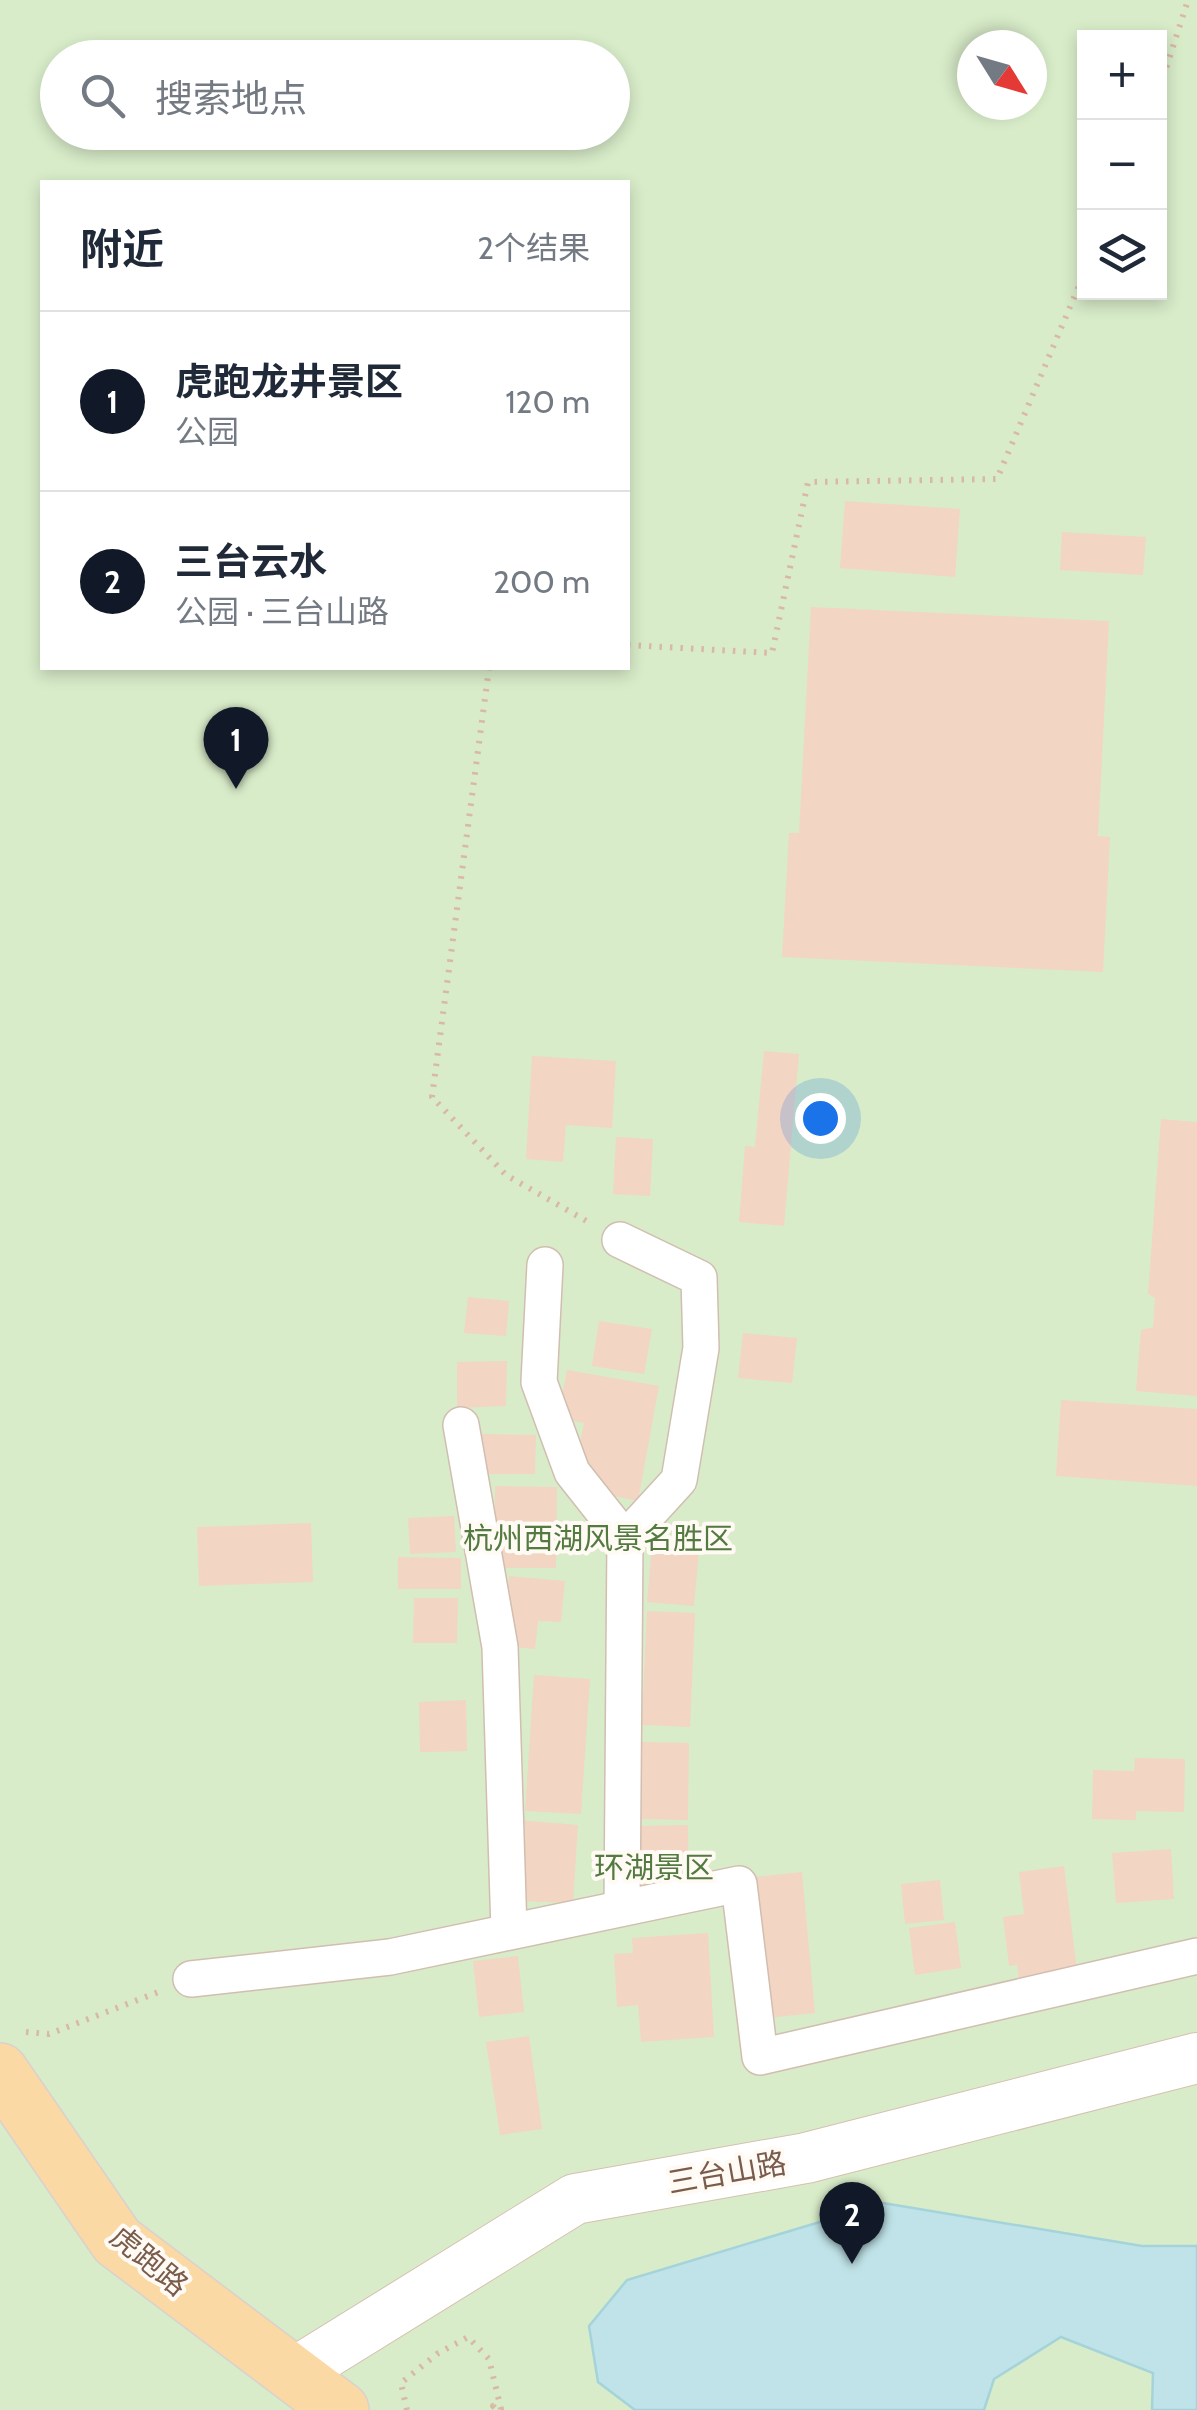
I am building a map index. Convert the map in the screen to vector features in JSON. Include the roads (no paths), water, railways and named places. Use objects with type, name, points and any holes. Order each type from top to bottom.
[{"type":"main road","name":"虎跑路","points":[[8,2051],[117,2241],[341,2410]]},
{"type":"street","points":[[620,1240],[699,1278],[700,1330],[678,1480],[625,1539]]},
{"type":"street","points":[[545,1264],[539,1382],[572,1472],[625,1539],[622,1908]]},
{"type":"street","points":[[461,1425],[500,1646],[510,1932]]},
{"type":"street","points":[[191,1979],[390,1956],[740,1884],[760,2058],[1197,1956]]},
{"type":"street","name":"三台山路","points":[[294,2373],[576,2199],[806,2158],[1197,2058]]},
{"type":"water","points":[[883,2203],[1142,2246],[1197,2246],[1197,2410],[1152,2410],[1153,2373],[1061,2337],[994,2379],[984,2410],[635,2410],[598,2382],[589,2326],[627,2280]]},
{"type":"place","name":"虎跑龙井景区","points":[[236,789]]},
{"type":"place","name":"三台云水","points":[[852,2264]]},
{"type":"park label","name":"杭州西湖风景名胜区","points":[[598,1539]]},
{"type":"park label","name":"环湖景区","points":[[654,1868]]}]
